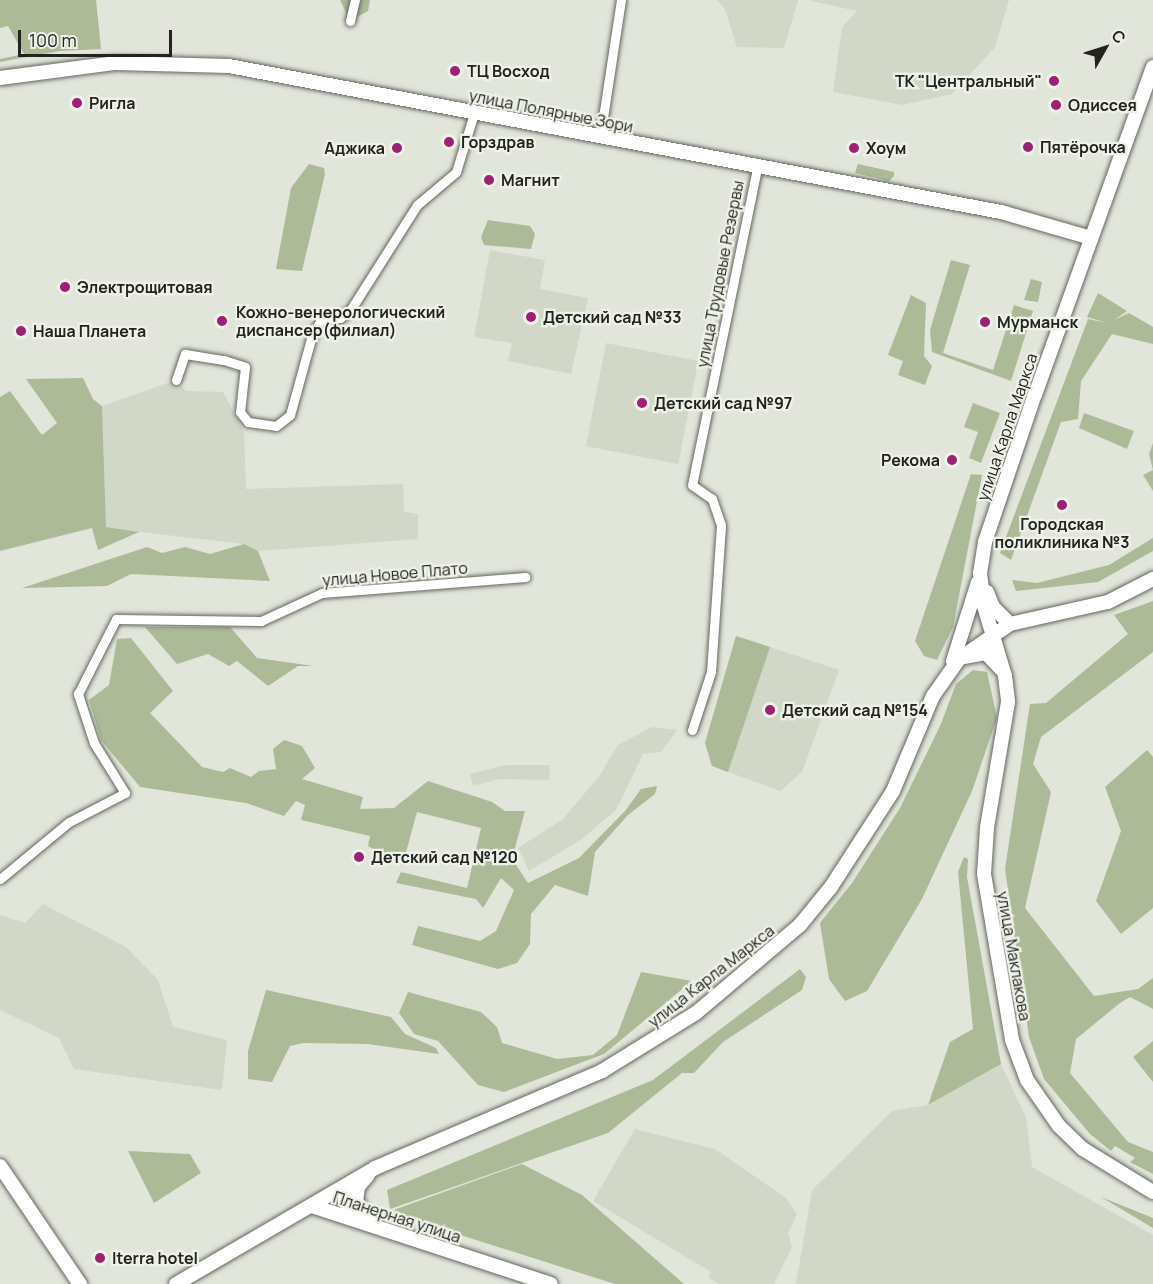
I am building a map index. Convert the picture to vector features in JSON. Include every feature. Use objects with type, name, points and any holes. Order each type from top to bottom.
[{"type":"main road","name":"улица Полярные Зори","points":[[0,78],[94,64],[201,64],[278,74],[756,168],[1001,213],[1091,238]]},
{"type":"main road","name":"улица Карла Маркса","points":[[1004,671],[992,634],[980,573],[988,533],[1153,67]]},
{"type":"main road","points":[[980,573],[993,607],[1010,624]]},
{"type":"main road","points":[[947,674],[963,636],[980,573]]},
{"type":"main road","points":[[947,674],[959,658],[1010,624],[1108,602],[1153,579]]},
{"type":"main road","points":[[959,658],[986,653],[1004,671]]},
{"type":"main road","name":"улица Маклакова","points":[[1004,671],[1008,714],[987,828],[984,874],[1012,1040],[1027,1080],[1059,1126],[1083,1149],[1153,1192]]},
{"type":"main road","name":"улица Карла Маркса","points":[[312,1206],[375,1168],[617,1063],[696,1012],[756,965],[800,925],[866,837],[893,790],[933,696],[947,674]]},
{"type":"main road","points":[[0,1167],[80,1284]]},
{"type":"main road","points":[[370,1225],[360,1211],[356,1195],[358,1186],[375,1168]]},
{"type":"main road","points":[[350,1183],[345,1202],[352,1215],[370,1225]]},
{"type":"main road","name":"Планерная улица","points":[[176,1284],[312,1206],[551,1284]]},
{"type":"street","points":[[350,21],[355,0]]},
{"type":"street","points":[[600,137],[621,0]]},
{"type":"street","points":[[176,380],[185,354],[224,360],[245,367],[240,412],[248,422],[276,426],[290,414],[312,335],[321,320],[340,318],[351,309],[417,205],[456,171],[474,113]]},
{"type":"street","name":"улица Трудовые Резервы","points":[[692,730],[711,672],[721,525],[712,499],[692,485],[756,168]]},
{"type":"street","name":"улица Новое Плато","points":[[0,879],[69,822],[125,793],[94,744],[78,694],[116,619],[261,621],[322,593],[525,577]]},
{"type":"shaded area","points":[[717,0],[798,0],[784,48],[737,47],[725,9]]},
{"type":"shaded area","points":[[807,0],[1009,0],[995,47],[952,94],[902,105],[833,92],[842,27],[857,11]]},
{"type":"shaded area","name":"Детский сад №33","points":[[490,250],[545,260],[540,289],[588,298],[571,374],[508,361],[512,343],[474,337]]},
{"type":"shaded area","name":"Детский сад №97","points":[[606,343],[698,361],[678,464],[586,446]]},
{"type":"shaded area","points":[[176,380],[186,391],[223,392],[244,432],[246,489],[403,484],[404,512],[418,514],[418,539],[258,551],[244,544],[106,528],[102,406]]},
{"type":"shaded area","name":"Детский сад №154","points":[[736,636],[839,670],[802,772],[780,791],[712,766],[705,743]]},
{"type":"shaded area","points":[[652,727],[677,730],[661,752],[643,754],[616,810],[582,839],[529,871],[518,848],[563,819],[600,775],[618,745]]},
{"type":"shaded area","points":[[506,765],[550,765],[549,780],[500,779],[473,786],[470,774]]},
{"type":"shaded area","points":[[43,904],[126,947],[158,980],[173,1027],[227,1040],[222,1090],[74,1069],[59,1038],[0,1010],[0,915],[25,923]]},
{"type":"shaded area","points":[[1001,1064],[1026,1117],[1032,1167],[1153,1235],[1153,1284],[796,1284],[812,1190],[892,1111],[928,1105]]},
{"type":"shaded area","points":[[635,1129],[715,1149],[786,1198],[797,1214],[788,1233],[792,1247],[774,1284],[718,1284],[708,1277],[711,1272],[593,1201]]},
{"type":"green space","points":[[0,0],[96,0],[101,49],[60,51],[0,62],[0,59],[24,54],[8,26],[0,28]]},
{"type":"green space","points":[[340,0],[370,0],[368,11],[350,21]]},
{"type":"green space","points":[[309,164],[324,168],[325,174],[302,271],[276,269],[291,188]]},
{"type":"green space","points":[[858,164],[894,172],[894,176],[889,181],[855,173]]},
{"type":"green space","points":[[488,220],[530,226],[535,234],[531,249],[484,245],[481,237]]},
{"type":"green space","points":[[951,260],[970,265],[943,353],[993,370],[1014,305],[1033,311],[1011,381],[932,352],[930,330]]},
{"type":"green space","points":[[1031,279],[1042,282],[1038,302],[1024,300]]},
{"type":"green space","points":[[1098,293],[1127,311],[1114,320],[1129,313],[1153,327],[1153,344],[1112,334],[1081,381],[1078,419],[1061,422],[1011,560],[1000,553],[1088,319],[1107,323],[1087,317]]},
{"type":"green space","points":[[911,295],[926,303],[924,356],[932,366],[925,385],[898,375],[903,361],[888,355]]},
{"type":"green space","points":[[83,378],[93,399],[102,406],[106,527],[139,532],[98,550],[92,528],[0,551],[0,397],[10,391],[42,435],[57,423],[26,379]]},
{"type":"green space","points":[[973,403],[1000,413],[981,463],[969,458],[978,432],[964,427]]},
{"type":"green space","points":[[1084,413],[1134,431],[1127,449],[1079,428]]},
{"type":"green space","points":[[1153,443],[1153,470],[1149,454]]},
{"type":"green space","points":[[1153,470],[1153,491],[1143,475]]},
{"type":"green space","points":[[971,474],[982,475],[953,627],[937,660],[924,656],[915,641]]},
{"type":"green space","points":[[1153,538],[1153,551],[1098,582],[1016,591],[1012,580],[1037,583],[1109,565]]},
{"type":"green space","points":[[244,544],[258,551],[270,581],[131,574],[107,586],[22,588],[147,547],[162,553],[185,547],[210,554]]},
{"type":"green space","points":[[1153,601],[1153,652],[1041,737],[1033,764],[1051,792],[1025,908],[1094,996],[1138,989],[1153,978],[1153,1009],[1130,997],[1120,1003],[1076,1039],[1070,1073],[1128,1142],[1153,1152],[1153,1174],[1130,1162],[1135,1158],[1115,1146],[1111,1151],[1090,1134],[1044,1079],[1029,1037],[1005,869],[1030,704],[1046,703],[1128,634],[1114,615]]},
{"type":"green space","points":[[145,627],[230,627],[257,658],[313,666],[298,666],[268,686],[237,661],[229,666],[208,654],[177,664]]},
{"type":"green space","points":[[736,636],[770,647],[728,772],[712,766],[705,743]]},
{"type":"green space","points":[[131,638],[173,691],[150,713],[202,767],[223,772],[230,768],[251,777],[259,771],[276,769],[273,749],[284,740],[302,746],[315,768],[302,779],[363,797],[360,809],[394,808],[428,781],[492,802],[505,811],[525,811],[512,859],[528,883],[579,858],[625,811],[641,789],[657,786],[655,794],[628,815],[595,852],[588,896],[555,885],[531,914],[530,944],[517,963],[498,969],[412,945],[418,926],[480,941],[496,931],[514,890],[501,878],[483,908],[476,899],[396,883],[401,872],[467,888],[481,828],[417,812],[405,856],[394,862],[368,846],[370,836],[301,820],[305,805],[296,801],[284,816],[246,803],[140,787],[101,740],[89,700],[109,685],[117,639]]},
{"type":"green space","points":[[973,670],[987,672],[997,718],[972,791],[922,899],[867,991],[845,1001],[829,979],[820,923],[852,883],[900,808],[940,726],[956,684]]},
{"type":"green space","points":[[1147,750],[1153,757],[1153,908],[1121,934],[1096,901],[1121,831],[1105,787]]},
{"type":"green space","points":[[964,857],[968,859],[967,877],[1001,1064],[928,1105],[950,1042],[973,1029],[958,872]]},
{"type":"green space","points":[[800,969],[806,977],[802,990],[723,1042],[694,1073],[682,1073],[608,1133],[390,1209],[387,1190],[653,1080]]},
{"type":"green space","points":[[641,972],[692,981],[604,1054],[504,1092],[478,1085],[438,1041],[414,1034],[399,1013],[408,992],[481,1012],[497,1027],[502,1043],[557,1059],[593,1055],[617,1035]]},
{"type":"green space","points":[[266,990],[391,1017],[405,1034],[436,1048],[439,1054],[368,1044],[303,1043],[290,1046],[272,1082],[248,1079],[248,1051]]},
{"type":"green space","points":[[1153,1041],[1153,1082],[1133,1057]]},
{"type":"green space","points":[[128,1151],[190,1154],[201,1173],[154,1203]]},
{"type":"green space","points":[[522,1164],[582,1195],[684,1284],[615,1284],[388,1212]]},
{"type":"green space","points":[[1101,1197],[1153,1218],[1153,1228]]},
{"type":"place","name":"ТЦ Восход","points":[[455,71]]},
{"type":"place","name":"ТК \"Центральный\"","points":[[1054,81]]},
{"type":"place","name":"Ригла","points":[[77,103]]},
{"type":"place","name":"Одиссея","points":[[1056,105]]},
{"type":"place","name":"Горздрав","points":[[449,142]]},
{"type":"place","name":"Пятёрочка","points":[[1028,147]]},
{"type":"place","name":"Аджика","points":[[397,148]]},
{"type":"place","name":"Хоум","points":[[854,148]]},
{"type":"place","name":"Магнит","points":[[489,180]]},
{"type":"place","name":"Электрощитовая","points":[[65,287]]},
{"type":"place","name":"Детский сад №33","points":[[531,317]]},
{"type":"place","name":"Кожно-венерологический диспансер(филиал)","points":[[222,321]]},
{"type":"place","name":"Мурманск","points":[[985,322]]},
{"type":"place","name":"Наша Планета","points":[[21,331]]},
{"type":"place","name":"Детский сад №97","points":[[642,403]]},
{"type":"place","name":"Рекома","points":[[952,460]]},
{"type":"place","name":"Городская поликлиника №3","points":[[1062,505]]},
{"type":"place","name":"Детский сад №154","points":[[770,710]]},
{"type":"place","name":"Детский сад №120","points":[[359,857]]},
{"type":"place","name":"Iterra hotel","points":[[100,1258]]}]
